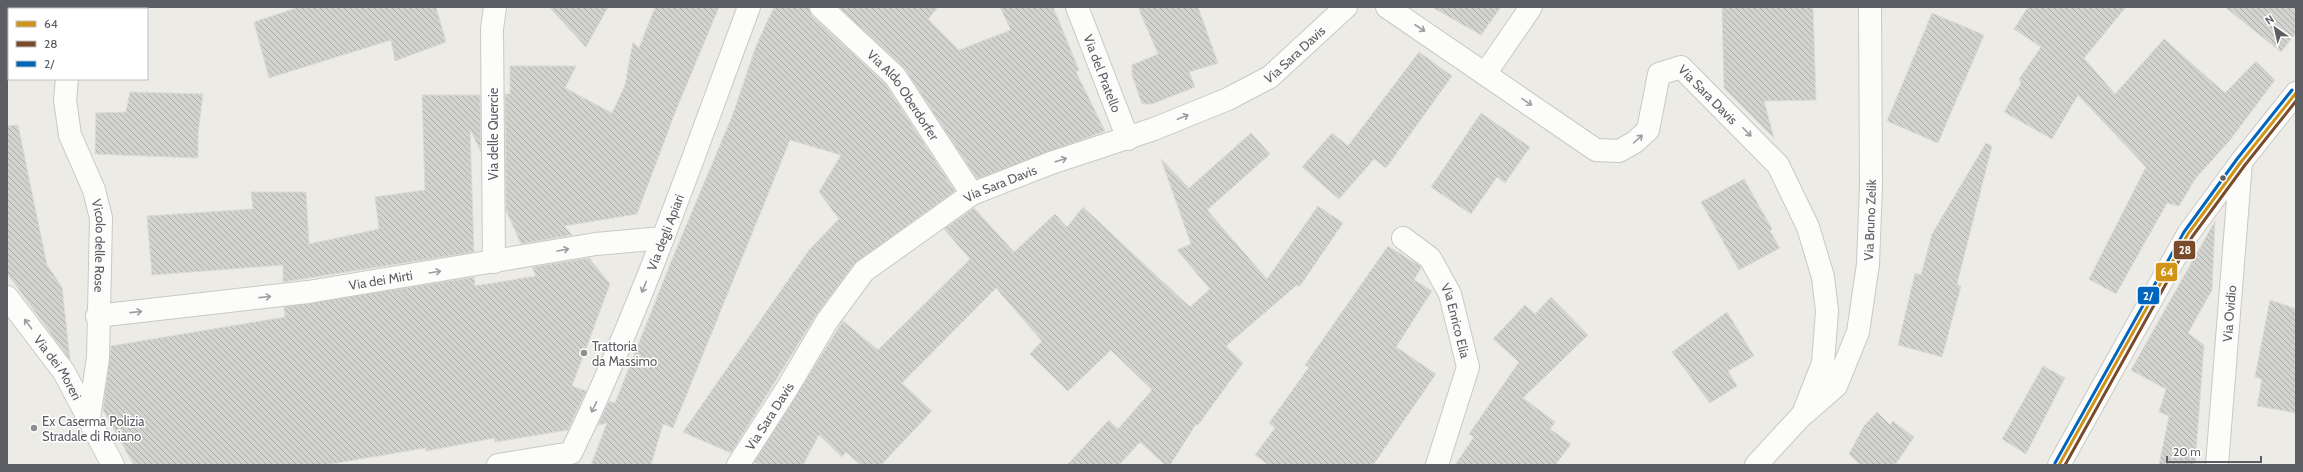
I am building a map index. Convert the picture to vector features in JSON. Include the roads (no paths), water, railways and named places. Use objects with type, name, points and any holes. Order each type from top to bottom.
[{"type":"street","name":"Via delle Quercie","points":[[494,262],[492,29],[495,7]]},
{"type":"street","name":"Via degli Apiari","points":[[498,465],[571,453],[603,387],[663,238],[749,7]]},
{"type":"street","name":"Via Aldo Oberdorfer","points":[[821,7],[895,76],[972,194]]},
{"type":"street","name":"Via del Pratello","points":[[1076,7],[1128,139]]},
{"type":"street","name":"Via Sara Davis","points":[[738,465],[788,387],[827,321],[864,271],[972,194],[1051,164],[1128,139],[1228,99],[1270,77],[1346,7]]},
{"type":"street","name":"Via Sara Davis","points":[[1387,7],[1596,150],[1619,151],[1635,142],[1648,130],[1659,74],[1681,67],[1778,164],[1808,226],[1823,277],[1828,311],[1823,363],[1803,414],[1756,465]]},
{"type":"street","points":[[1486,74],[1532,7]]},
{"type":"street","name":"Via Bruno Zelik","points":[[1803,414],[1836,386],[1858,332],[1868,264],[1871,186],[1870,7]]},
{"type":"street","name":"Vicolo delle Rose","points":[[66,80],[65,100],[70,135],[94,190],[101,218],[97,316],[98,358],[89,418]]},
{"type":"street","points":[[2059,465],[2188,234],[2241,162],[2296,93]]},
{"type":"street","name":"Via Ovidio","points":[[2217,465],[2241,162]]},
{"type":"street","name":"Via dei Mirti","points":[[97,316],[308,292],[596,244],[663,238]]},
{"type":"street","name":"Via Enrico Elia","points":[[1403,238],[1430,258],[1450,294],[1468,367],[1437,465]]},
{"type":"street","name":"Via dei Moreri","points":[[7,297],[64,372],[113,465]]},
{"type":"place","name":"Trattoria da Massimo","points":[[584,353]]},
{"type":"place","name":"Ex Caserma Polizia Stradale di Roiano","points":[[34,428]]}]
